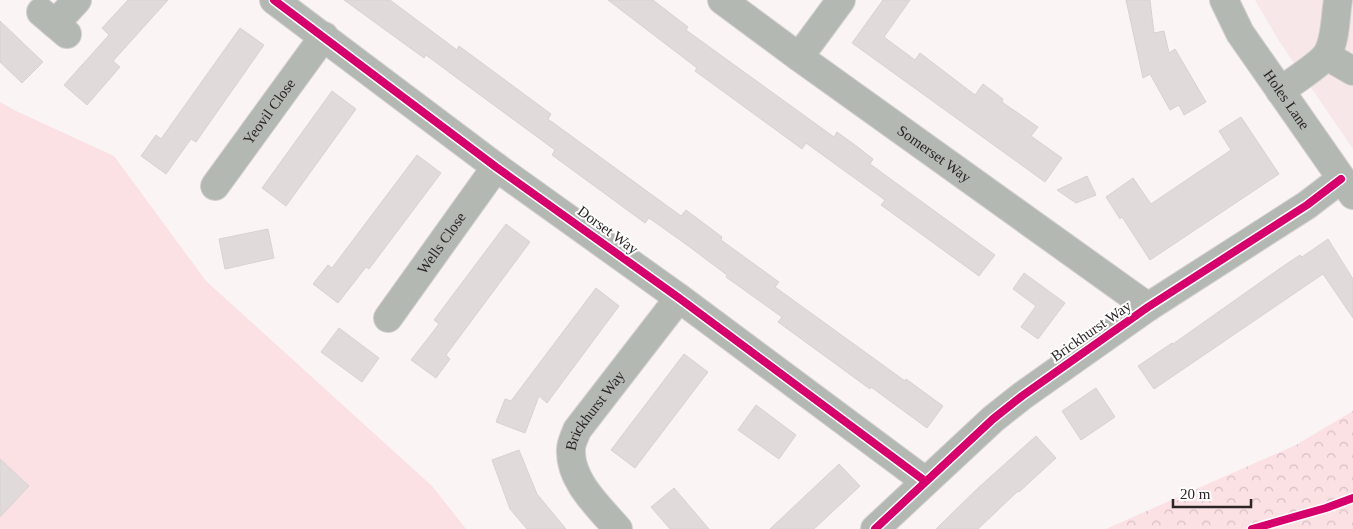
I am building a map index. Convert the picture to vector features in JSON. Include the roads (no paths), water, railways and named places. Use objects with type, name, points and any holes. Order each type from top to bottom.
[{"type":"street","points":[[54,23],[77,0]]},
{"type":"street","name":"Dorset Way","points":[[274,0],[496,167],[679,298],[926,481]]},
{"type":"street","name":"Somerset Way","points":[[722,0],[1148,307]]},
{"type":"street","points":[[799,57],[841,0]]},
{"type":"street","name":"Holes Lane","points":[[1224,0],[1240,33],[1347,187]]},
{"type":"street","points":[[1280,91],[1327,56],[1332,45],[1338,0]]},
{"type":"street","name":"Yeovil Close","points":[[216,187],[324,36]]},
{"type":"street","points":[[1327,56],[1353,71]]},
{"type":"street","name":"Wells Close","points":[[387,318],[496,167]]},
{"type":"street","name":"Brickhurst Way","points":[[875,529],[993,419],[1022,396],[1148,307],[1307,205],[1347,187]]},
{"type":"street","name":"Brickhurst Way","points":[[618,529],[583,487],[572,467],[570,447],[577,430],[679,298]]}]
